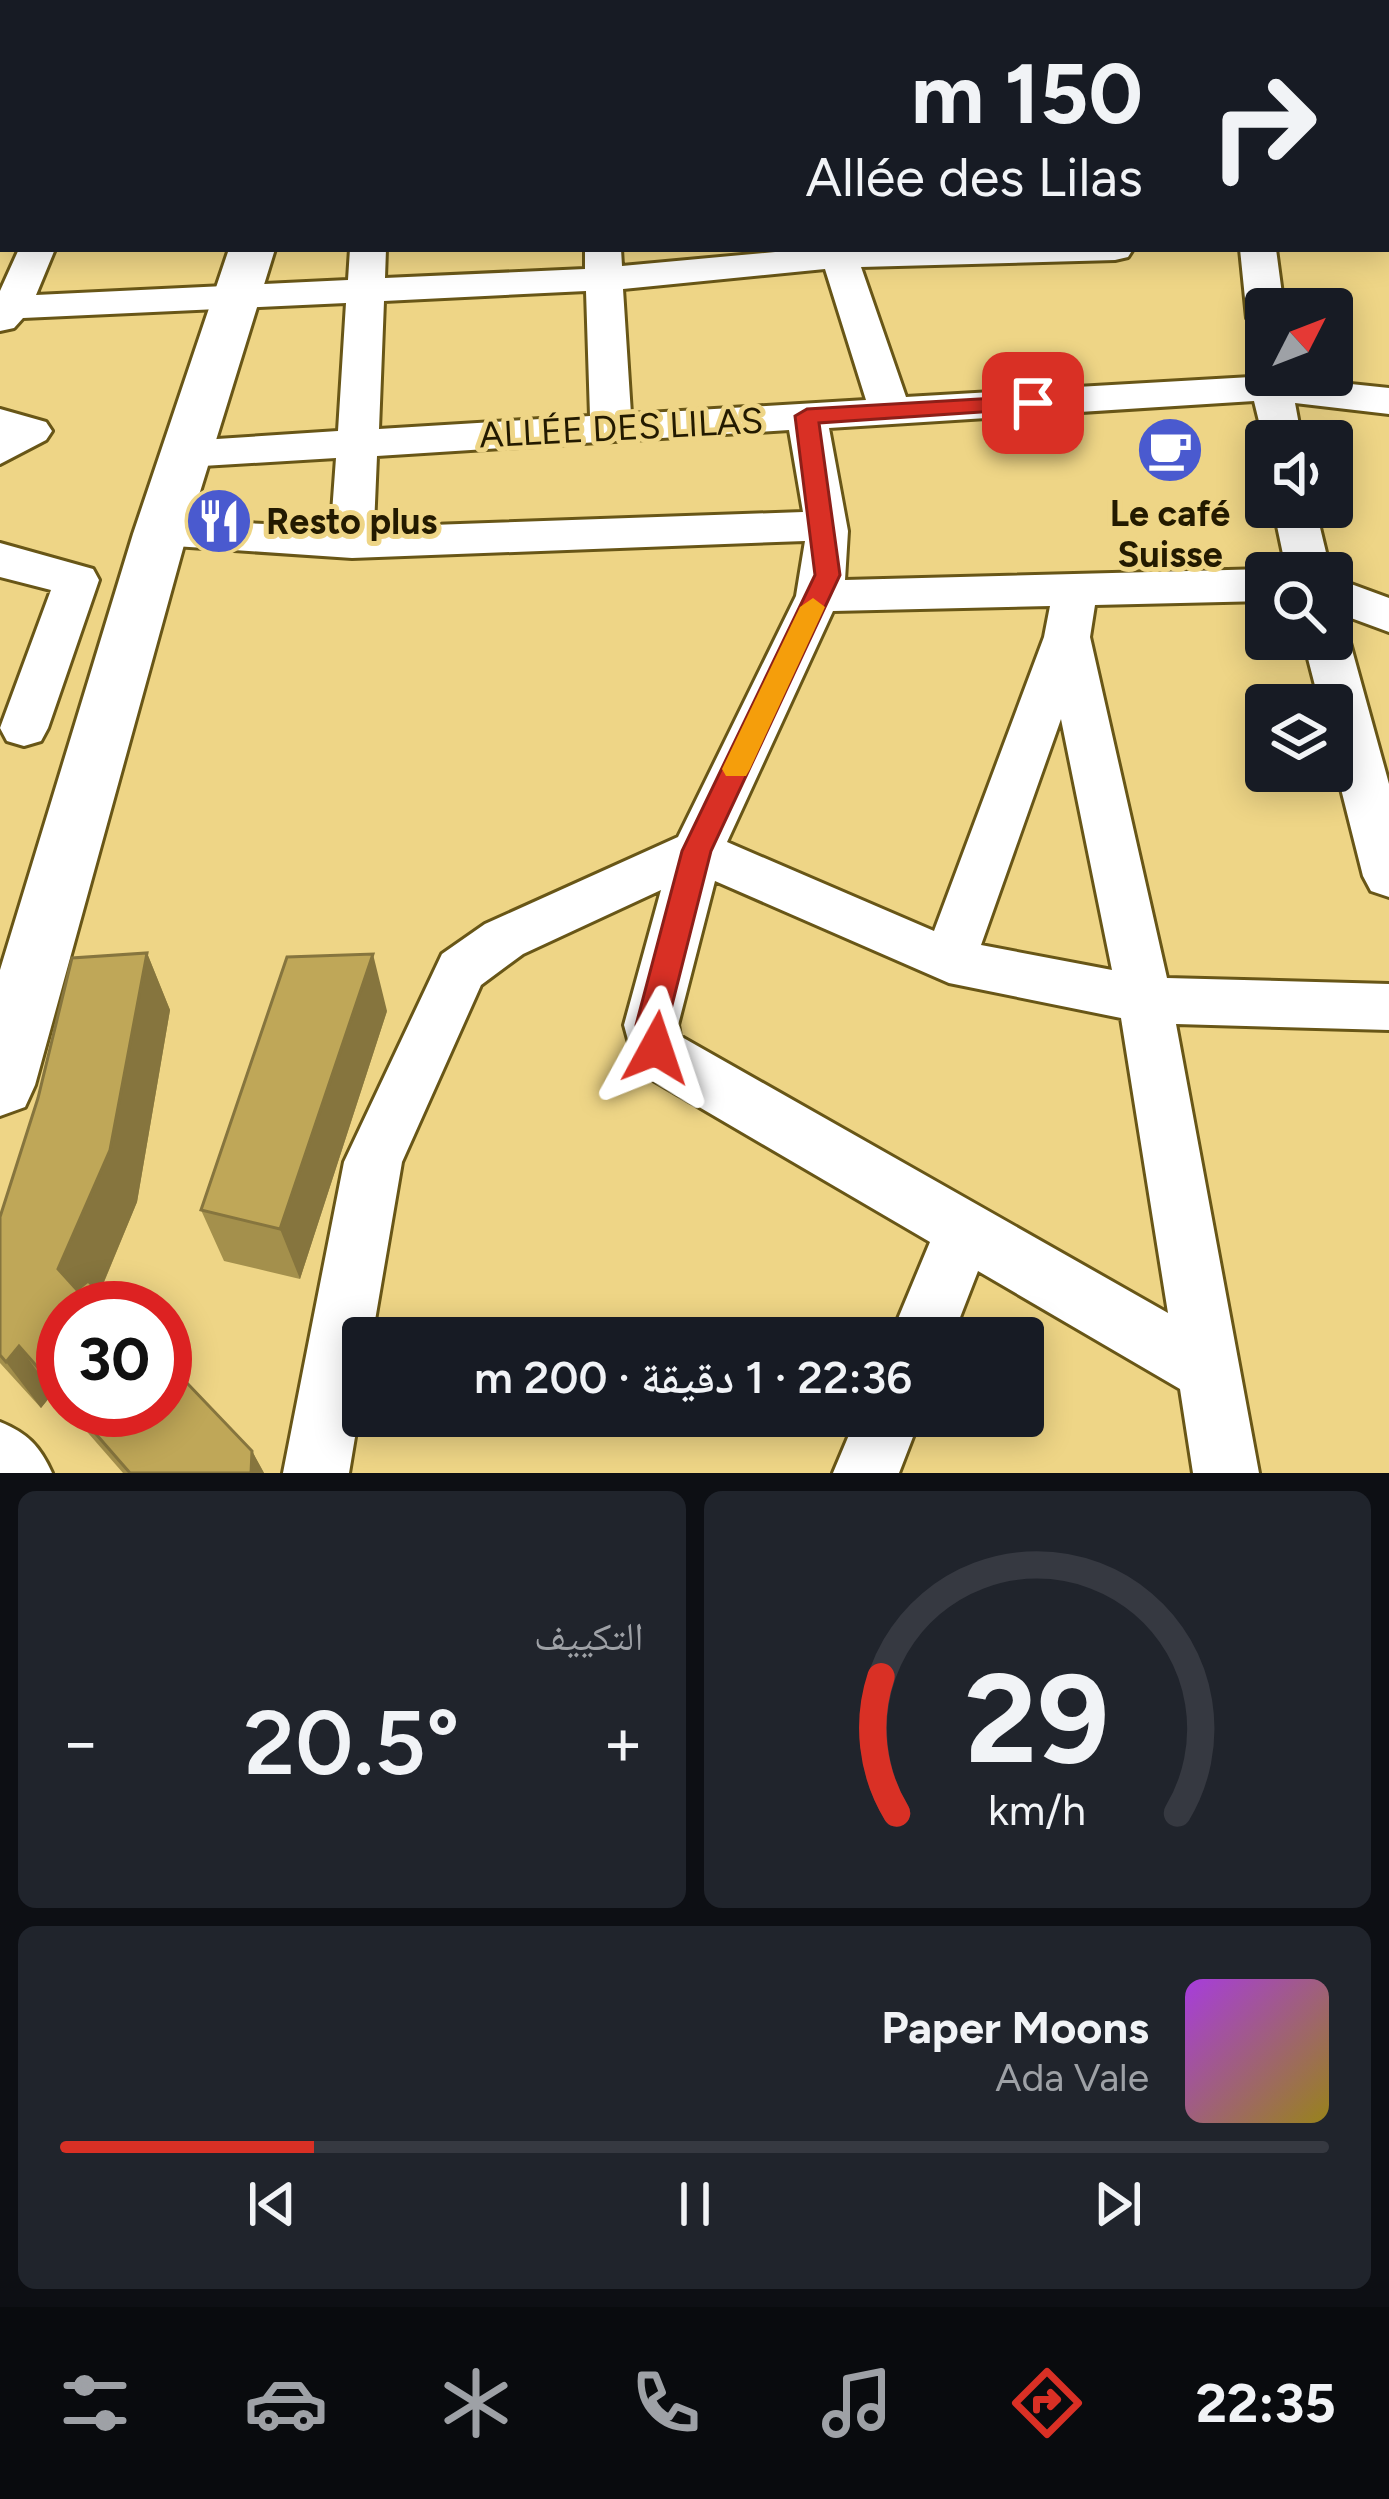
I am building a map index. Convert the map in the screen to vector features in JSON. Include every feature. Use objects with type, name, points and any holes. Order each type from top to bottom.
[{"type":"main road","points":[[0,1085],[160,534],[244,273]]},
{"type":"street","points":[[6,314],[36,252]]},
{"type":"street","points":[[352,543],[368,252]]},
{"type":"street","points":[[6,314],[244,273],[364,290],[605,264],[943,252]]},
{"type":"street","points":[[1258,252],[1263,288]]},
{"type":"street","points":[[838,253],[890,411]]},
{"type":"street","points":[[605,264],[611,428]]},
{"type":"street","name":"ALLÉE DES LILAS","points":[[186,454],[1245,384]]},
{"type":"street","name":"ALLÉE DES LILAS","points":[[1353,395],[1389,401]]},
{"type":"street","points":[[807,416],[827,575],[697,851],[651,1025],[656,1048],[673,1063],[1209,1371]]},
{"type":"street","points":[[0,422],[32,431],[0,452]]},
{"type":"street","points":[[160,534],[352,543],[824,526]]},
{"type":"street","points":[[0,558],[22,569],[76,580],[12,729],[106,723]]},
{"type":"street","points":[[818,596],[1071,613],[1245,588]]},
{"type":"street","points":[[1353,601],[1389,616]]},
{"type":"street","points":[[949,961],[1071,613]]},
{"type":"street","points":[[1071,613],[1145,1000],[1226,1473]]},
{"type":"street","points":[[1332,660],[1389,876]]},
{"type":"street","points":[[316,1473],[373,1162],[461,970],[529,926],[697,851],[949,961],[1145,1000],[1389,1007]]},
{"type":"street","points":[[929,1317],[965,1229]]},
{"type":"street","points":[[866,1473],[881,1437]]},
{"type":"street","points":[[0,1454],[19,1473]]},
{"type":"building","points":[[147,953],[110,1150],[58,1269],[69,1281],[36,1281],[36,1365],[19,1346],[6,1362],[0,1355],[0,1217],[38,1098],[72,958]]},
{"type":"building","points":[[373,954],[280,1229],[201,1210],[287,957]]},
{"type":"building","points":[[192,1388],[252,1451],[251,1473],[130,1473],[99,1437],[192,1437]]},
{"type":"slow traffic","points":[[736,769],[813,607]]},
{"type":"place","name":"Le café Suisse","points":[[1170,450]]},
{"type":"place","name":"Resto plus","points":[[219,521]]},
{"type":"route","points":[[656,1048],[651,1025],[697,851],[827,575],[807,416],[1033,403]]}]
